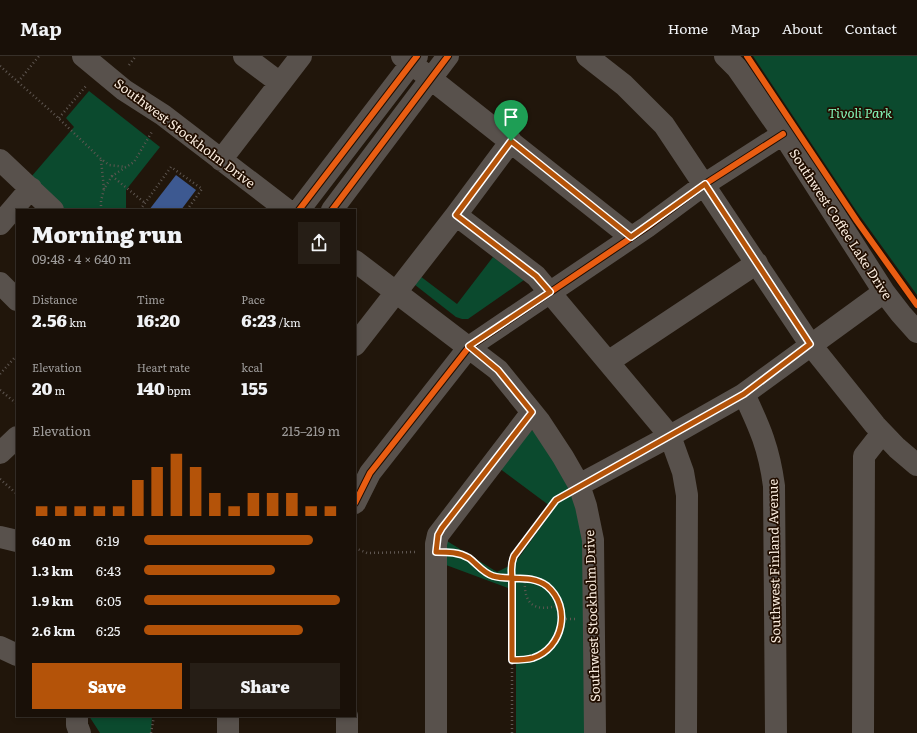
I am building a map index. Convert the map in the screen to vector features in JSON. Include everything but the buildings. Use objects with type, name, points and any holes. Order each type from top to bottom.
[{"type":"street","name":"Southwest Stockholm Drive","points":[[83,56],[124,90],[163,115],[286,209]]},
{"type":"street","points":[[244,56],[280,83]]},
{"type":"street","points":[[222,160],[301,56]]},
{"type":"street","points":[[333,209],[448,56]]},
{"type":"street","points":[[587,56],[624,85],[664,125],[705,184],[810,344],[882,433],[917,465]]},
{"type":"street","name":"Southwest Coffee Lake Drive","points":[[725,56],[737,68],[783,134],[884,292],[917,332]]},
{"type":"street","points":[[300,209],[410,58],[431,78],[631,237]]},
{"type":"street","points":[[356,500],[370,473],[469,346],[631,237],[705,184],[783,134]]},
{"type":"street","points":[[356,344],[456,215],[511,141]]},
{"type":"street","points":[[0,160],[52,209]]},
{"type":"street","points":[[0,224],[31,188]]},
{"type":"street","points":[[456,215],[536,276],[670,436],[684,472],[687,495],[686,733]]},
{"type":"street","name":"Southwest Stockholm Drive","points":[[356,262],[469,346],[498,370],[532,412],[563,457],[579,485],[586,506],[593,540],[595,733]]},
{"type":"street","points":[[608,362],[757,263]]},
{"type":"street","points":[[0,283],[16,299]]},
{"type":"street","points":[[579,485],[744,394],[810,344],[884,292]]},
{"type":"street","name":"Southwest Finland Avenue","points":[[744,394],[762,431],[768,449],[774,486],[776,733]]},
{"type":"street","points":[[436,733],[436,552],[438,535],[532,412]]},
{"type":"street","points":[[863,733],[864,456],[882,433]]},
{"type":"street","points":[[0,452],[16,438]]},
{"type":"street","points":[[0,646],[16,640]]},
{"type":"street","points":[[0,646],[16,654]]},
{"type":"street","points":[[228,717],[228,733]]},
{"type":"street","points":[[347,717],[347,733]]},
{"type":"path","points":[[18,82],[39,56]]},
{"type":"path","points":[[129,65],[136,56]]},
{"type":"path","points":[[0,66],[59,118],[101,159],[109,165],[126,167]]},
{"type":"path","points":[[59,118],[86,86]]},
{"type":"path","points":[[101,209],[101,200],[104,189],[112,176],[134,162],[163,115]]},
{"type":"path","points":[[101,159],[104,189]]},
{"type":"path","points":[[141,209],[171,167],[202,189],[188,209]]},
{"type":"path","points":[[112,176],[145,203]]},
{"type":"path","points":[[0,374],[16,356]]},
{"type":"path","points":[[0,390],[16,403]]},
{"type":"path","points":[[0,479],[16,493]]},
{"type":"path","points":[[512,733],[512,564],[514,556],[556,500],[579,485]]},
{"type":"path","points":[[356,548],[366,553],[436,552],[460,554],[470,559],[480,569],[491,575],[525,578],[534,580],[547,587],[555,595],[560,605],[562,619],[560,631],[550,647],[534,658],[512,660]]},
{"type":"path","points":[[525,578],[525,593],[527,600],[533,606],[550,608],[560,605]]},
{"type":"path","points":[[151,733],[154,717]]},
{"type":"green space","name":"Tivoli Park","points":[[753,56],[917,56],[917,295],[857,212]]},
{"type":"green space","points":[[89,91],[160,147],[126,190],[126,209],[61,209],[31,177],[74,127],[66,118]]},
{"type":"green space","points":[[493,257],[524,280],[468,319],[456,317],[410,281],[416,273],[457,304]]},
{"type":"green space","points":[[532,430],[542,440],[563,471],[583,527],[585,733],[516,733],[516,591],[446,565],[447,541],[497,572],[515,563],[554,509],[499,468],[515,447]]},
{"type":"green space","points":[[90,717],[152,717],[151,733],[100,733]]},
{"type":"water","points":[[176,175],[196,190],[182,209],[150,209]]},
{"type":"cycle path","points":[[300,209],[417,56]]},
{"type":"cycle path","points":[[333,209],[448,56]]},
{"type":"cycle path","points":[[747,56],[857,221],[917,305]]},
{"type":"cycle path","points":[[356,501],[370,473],[469,347],[647,227],[705,184],[783,134]]},
{"type":"route","points":[[511,141],[456,215],[536,276],[550,292],[469,346],[498,370],[532,412],[442,528],[438,535],[436,552],[453,552],[460,554],[470,559],[480,569],[491,575],[503,578],[507,578],[512,578],[528,578],[534,580],[547,587],[555,595],[558,599],[562,612],[562,624],[558,636],[550,647],[541,654],[534,658],[521,660],[512,660],[512,578],[511,568],[514,556],[556,500],[579,485],[744,394],[810,344],[705,184],[631,237],[511,141]]}]
